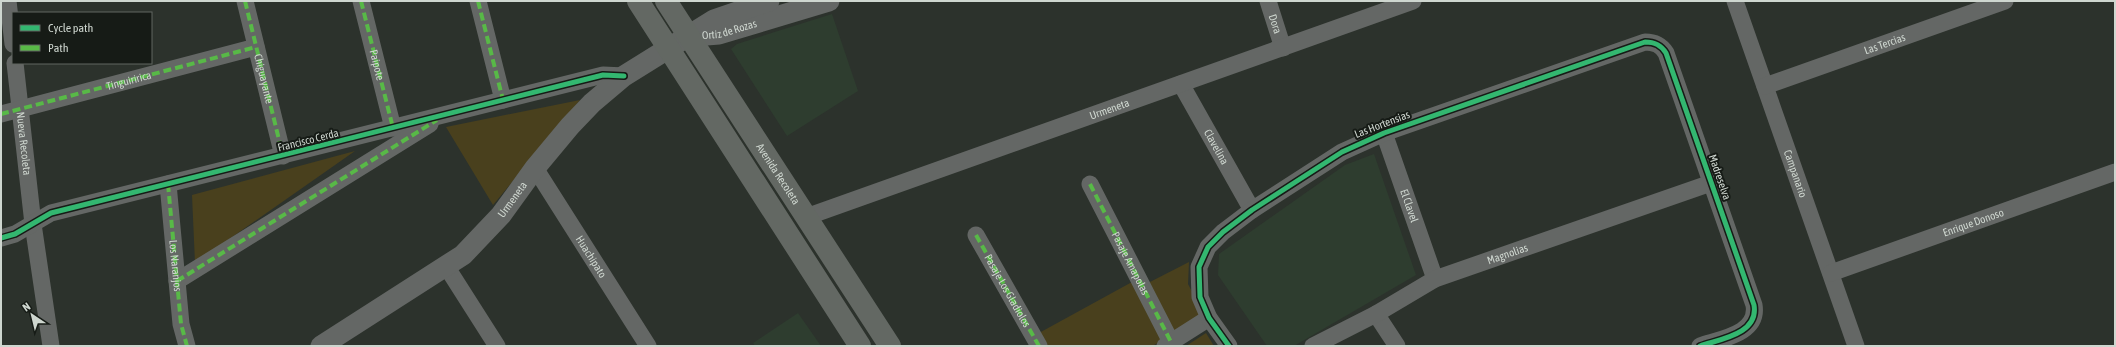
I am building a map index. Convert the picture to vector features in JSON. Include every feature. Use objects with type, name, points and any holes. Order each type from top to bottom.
[{"type":"main road","points":[[638,1],[860,346]]},
{"type":"main road","name":"Avenida Recoleta","points":[[666,1],[890,346]]},
{"type":"main road","points":[[770,208],[788,218],[806,217]]},
{"type":"street","points":[[8,1],[12,35]]},
{"type":"street","name":"Chiguayante","points":[[245,1],[283,156]]},
{"type":"street","name":"Paipote","points":[[361,1],[393,128]]},
{"type":"street","points":[[478,1],[503,100]]},
{"type":"street","name":"Ortiz de Rozas","points":[[689,37],[714,20],[769,1]]},
{"type":"street","name":"Ortiz de Rozas","points":[[689,37],[719,34],[829,1]]},
{"type":"street","name":"Dora","points":[[1268,1],[1283,48]]},
{"type":"street","name":"Urmeneta","points":[[806,217],[1413,1]]},
{"type":"street","name":"Campanario","points":[[1735,1],[1856,346]]},
{"type":"street","name":"Las Tercias","points":[[1765,86],[2005,1]]},
{"type":"street","name":"Urmeneta","points":[[321,346],[342,340],[462,255],[484,235],[534,168],[592,103],[624,76],[689,37]]},
{"type":"street","name":"Las Hortensias","points":[[1230,346],[1209,318],[1200,297],[1199,267],[1208,247],[1252,210],[1342,152],[1384,133],[1645,42],[1657,44]]},
{"type":"street","name":"Madreselva","points":[[1657,44],[1666,53],[1754,305],[1753,321],[1746,329],[1700,346]]},
{"type":"street","name":"Tinguiririca","points":[[1,114],[256,48]]},
{"type":"street","name":"Nueva Recoleta","points":[[15,64],[33,224],[50,346]]},
{"type":"street","name":"Francisco Cerda","points":[[1,238],[15,234],[51,213],[603,75],[624,76]]},
{"type":"street","name":"Clavelina","points":[[1181,84],[1252,210]]},
{"type":"street","name":"Francisco Cerda","points":[[177,281],[445,115]]},
{"type":"street","name":"El Clavel","points":[[1384,133],[1435,279]]},
{"type":"street","name":"Huachipato","points":[[534,168],[648,346]]},
{"type":"street","name":"Enrique Donoso","points":[[1830,273],[2115,172]]},
{"type":"street","name":"Magnolias","points":[[1313,346],[1376,314],[1435,279],[1711,183]]},
{"type":"street","name":"Los Naranjos","points":[[168,184],[182,334],[187,346]]},
{"type":"street","name":"Pasaje Amapolas","points":[[1090,184],[1168,344]]},
{"type":"street","name":"Pasaje Los Gladiolos","points":[[976,235],[1038,346]]},
{"type":"street","points":[[446,266],[497,346]]},
{"type":"street","points":[[1376,314],[1397,346]]},
{"type":"street","points":[[1168,344],[1209,318]]},
{"type":"shaded area","points":[[832,14],[858,91],[787,136],[731,49],[737,44]]},
{"type":"shaded area","points":[[580,100],[493,205],[446,127]]},
{"type":"shaded area","points":[[355,151],[195,263],[192,195]]},
{"type":"shaded area","points":[[1374,154],[1416,275],[1294,346],[1267,346],[1218,275],[1219,254],[1345,165]]},
{"type":"shaded area","points":[[1189,262],[1188,284],[1205,317],[1174,333],[1148,283]]},
{"type":"shaded area","points":[[1132,282],[1164,340],[1152,346],[1046,346],[1039,333]]},
{"type":"shaded area","points":[[798,313],[821,346],[755,346],[753,343]]},
{"type":"shaded area","points":[[1206,333],[1214,346],[1186,346]]},
{"type":"marked path","points":[[245,1],[283,156]]},
{"type":"marked path","points":[[361,1],[393,128]]},
{"type":"marked path","points":[[478,1],[503,100]]},
{"type":"marked path","points":[[1,114],[256,47]]},
{"type":"marked path","points":[[177,281],[437,120]]},
{"type":"marked path","points":[[168,184],[181,324],[187,346]]},
{"type":"marked path","points":[[1090,184],[1171,342]]},
{"type":"marked path","points":[[976,235],[1039,346]]},
{"type":"cycle path","points":[[1229,346],[1209,318],[1200,297],[1199,267],[1208,247],[1223,232],[1252,210],[1342,152],[1384,133],[1645,42],[1657,44],[1666,53],[1754,305],[1754,315],[1750,323],[1744,329],[1727,338],[1700,346]]},
{"type":"cycle path","points":[[1,238],[15,234],[51,213],[603,75],[624,76]]}]
